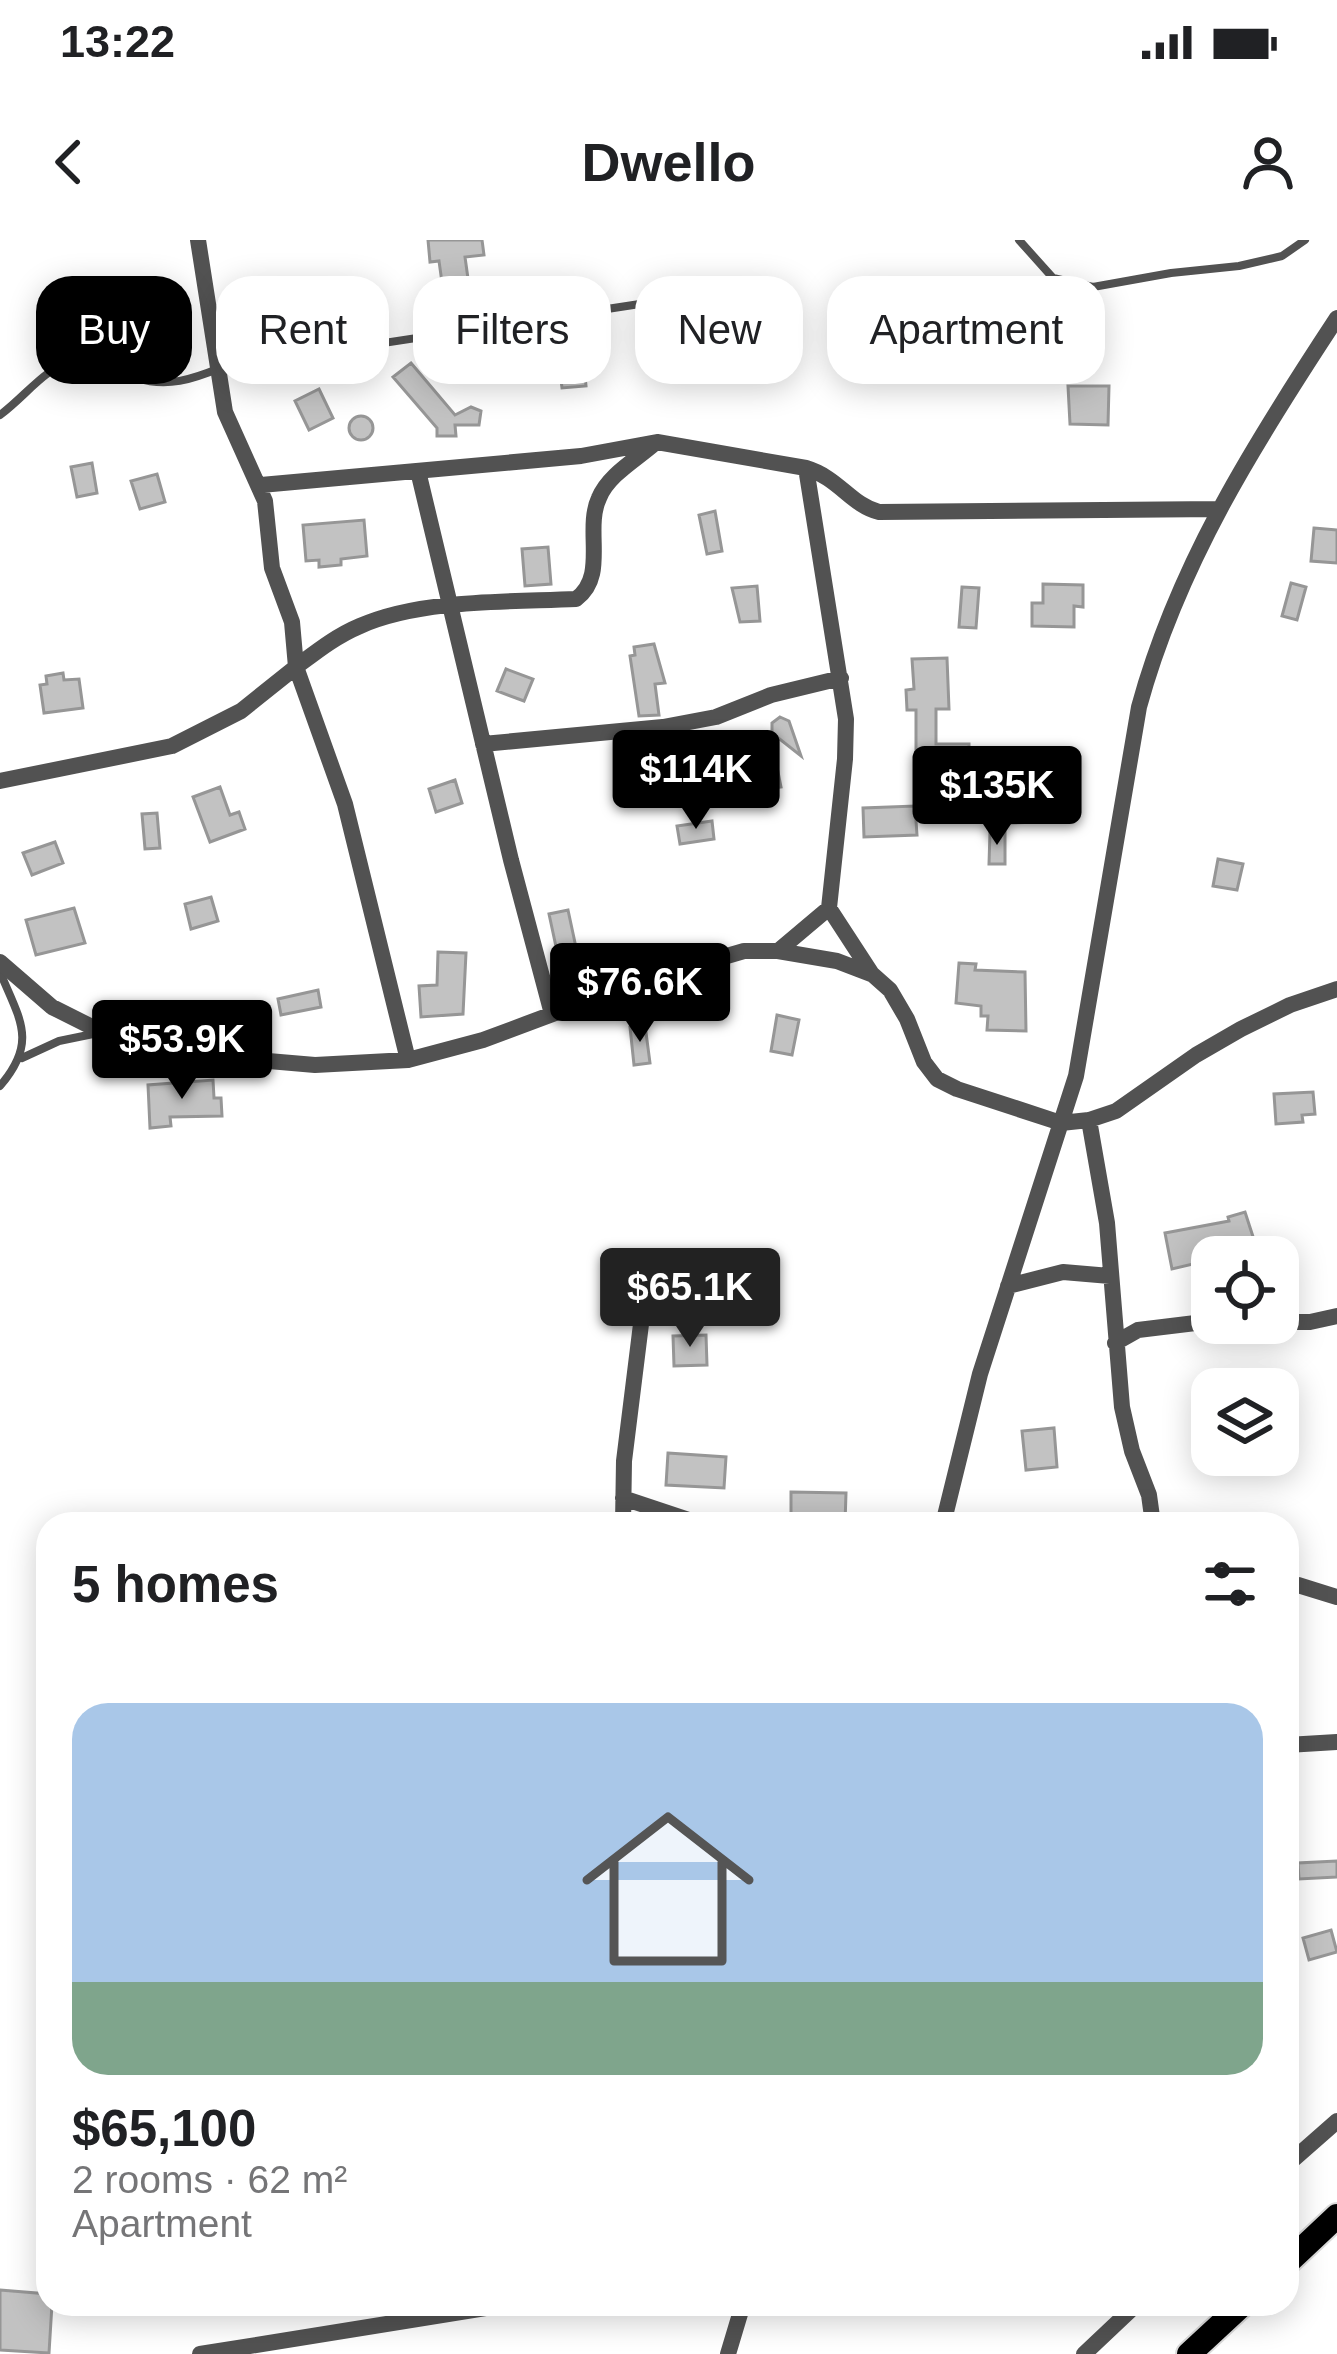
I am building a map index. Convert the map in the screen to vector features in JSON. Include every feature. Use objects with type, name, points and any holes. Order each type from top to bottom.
[{"type":"main road","points":[[1299,2252],[1337,2216]]},
{"type":"main road","points":[[1189,2354],[1230,2316]]},
{"type":"street","points":[[197,240],[216,346]]},
{"type":"street","points":[[950,1512],[980,1374],[1076,1076],[1139,706],[1172,603],[1276,411],[1337,318]]},
{"type":"street","points":[[222,384],[225,412],[261,485],[272,568],[292,622],[296,667],[346,804],[408,1060]]},
{"type":"street","points":[[261,485],[580,456],[657,442],[806,467],[825,473],[867,509],[879,512],[1220,509]]},
{"type":"street","points":[[0,781],[172,746],[241,711],[296,667],[363,624],[452,607],[576,599],[588,591],[593,576],[599,495],[657,442]]},
{"type":"street","points":[[806,467],[842,678],[845,759],[829,908],[872,974],[890,990],[937,1079],[1061,1123],[1089,1120],[1116,1111],[1241,1029],[1335,987]]},
{"type":"street","points":[[418,471],[552,1014]]},
{"type":"street","points":[[483,744],[663,727],[734,712],[771,695],[842,678]]},
{"type":"street","points":[[778,951],[829,908]]},
{"type":"street","points":[[0,962],[52,1006],[101,1033],[165,1052],[315,1065],[408,1060],[483,1040],[744,951],[778,951],[837,961],[872,974]]},
{"type":"street","points":[[1089,1120],[1107,1223],[1122,1407],[1152,1512]]},
{"type":"street","points":[[1009,1286],[1064,1271],[1110,1276]]},
{"type":"street","points":[[623,1512],[644,1300]]},
{"type":"street","points":[[1299,1322],[1337,1316]]},
{"type":"street","points":[[1115,1343],[1138,1330],[1191,1324]]},
{"type":"street","points":[[623,1498],[665,1512]]},
{"type":"street","points":[[1299,1585],[1337,1598]]},
{"type":"street","points":[[1299,1744],[1337,1742]]},
{"type":"street","points":[[1299,2154],[1337,2121]]},
{"type":"street","points":[[200,2354],[437,2316]]},
{"type":"street","points":[[728,2354],[739,2316]]},
{"type":"street","points":[[1084,2354],[1124,2316]]},
{"type":"lane","points":[[1019,240],[1053,278],[1094,287],[1239,266],[1282,256],[1305,240]]},
{"type":"lane","points":[[389,342],[635,305]]},
{"type":"lane","points":[[0,415],[37,378],[92,355],[133,377],[154,381],[179,383],[216,369]]},
{"type":"lane","points":[[0,972],[22,1028],[21,1059]]},
{"type":"lane","points":[[0,1086],[21,1059],[59,1041],[101,1033]]},
{"type":"building","points":[[428,240],[482,240],[484,255],[465,257],[468,276],[441,276],[439,261],[430,262]]},
{"type":"building","points":[[411,363],[413,384],[429,384],[455,415],[471,407],[481,411],[479,425],[455,425],[456,436],[437,436],[437,428],[393,377]]},
{"type":"building","points":[[1068,386],[1109,386],[1108,425],[1070,424]]},
{"type":"building","points":[[319,389],[333,418],[309,430],[295,401]]},
{"type":"building","points":[[361,416],[370,419],[370,437],[361,440],[352,437],[349,428],[352,419]]},
{"type":"building","points":[[92,463],[97,493],[77,497],[71,467]]},
{"type":"building","points":[[157,474],[165,502],[140,509],[131,481]]},
{"type":"building","points":[[715,511],[722,551],[707,554],[699,515]]},
{"type":"building","points":[[364,520],[367,556],[319,567],[319,560],[306,561],[303,525]]},
{"type":"building","points":[[1314,528],[1337,530],[1337,563],[1311,561]]},
{"type":"building","points":[[548,547],[551,584],[525,586],[522,549]]},
{"type":"building","points":[[1291,583],[1306,587],[1297,620],[1282,616]]},
{"type":"building","points":[[1043,584],[1083,585],[1083,607],[1074,606],[1074,627],[1032,626],[1032,603],[1043,603]]},
{"type":"building","points":[[757,586],[760,621],[740,622],[732,588]]},
{"type":"building","points":[[962,587],[979,588],[976,628],[959,627]]},
{"type":"building","points":[[654,644],[665,683],[655,684],[659,715],[639,716],[630,656],[635,655],[634,647]]},
{"type":"building","points":[[947,658],[949,709],[936,709],[936,744],[969,744],[969,759],[916,759],[916,710],[907,710],[906,690],[914,689],[912,659]]},
{"type":"building","points":[[506,669],[533,679],[524,701],[497,691]]},
{"type":"building","points":[[63,673],[64,680],[79,679],[83,708],[44,713],[40,685],[47,684],[46,676]]},
{"type":"building","points":[[780,717],[789,721],[801,756],[772,733],[772,723]]},
{"type":"building","points":[[776,762],[781,787],[757,790],[753,766]]},
{"type":"building","points":[[455,780],[462,803],[436,812],[429,789]]},
{"type":"building","points":[[220,787],[230,815],[239,812],[245,829],[210,842],[193,797]]},
{"type":"building","points":[[1041,799],[1042,822],[1009,823],[1008,800]]},
{"type":"building","points":[[915,806],[917,835],[864,837],[863,808]]},
{"type":"building","points":[[157,813],[160,848],[145,849],[142,814]]},
{"type":"building","points":[[712,821],[714,839],[680,844],[677,826]]},
{"type":"building","points":[[990,832],[1005,832],[1005,864],[989,864]]},
{"type":"building","points":[[55,842],[63,863],[32,875],[23,853]]},
{"type":"building","points":[[1218,859],[1243,864],[1237,890],[1213,886]]},
{"type":"building","points":[[211,897],[218,921],[191,929],[185,904]]},
{"type":"building","points":[[74,908],[85,943],[36,955],[26,920]]},
{"type":"building","points":[[568,910],[577,952],[558,956],[549,914]]},
{"type":"building","points":[[438,952],[466,953],[463,1014],[421,1017],[419,986],[437,985]]},
{"type":"building","points":[[959,963],[976,964],[975,970],[1025,972],[1026,1031],[987,1030],[988,1016],[981,1016],[981,1006],[956,1003]]},
{"type":"building","points":[[318,990],[321,1007],[281,1015],[278,999]]},
{"type":"building","points":[[777,1015],[799,1020],[792,1055],[771,1051]]},
{"type":"building","points":[[645,1025],[650,1063],[634,1065],[630,1027]]},
{"type":"building","points":[[213,1080],[222,1116],[170,1117],[171,1126],[150,1128],[148,1085]]},
{"type":"building","points":[[1313,1092],[1315,1114],[1302,1115],[1303,1122],[1276,1124],[1274,1094]]},
{"type":"building","points":[[1245,1212],[1253,1236],[1191,1236],[1191,1265],[1172,1269],[1165,1233],[1229,1221],[1228,1217]]},
{"type":"building","points":[[706,1335],[707,1365],[674,1366],[673,1336]]},
{"type":"building","points":[[1054,1428],[1057,1467],[1026,1470],[1022,1431]]},
{"type":"building","points":[[668,1453],[726,1457],[724,1488],[666,1485]]},
{"type":"building","points":[[791,1492],[846,1493],[845,1512],[791,1512]]},
{"type":"building","points":[[1337,1861],[1337,1877],[1299,1879],[1299,1863]]},
{"type":"building","points":[[1331,1930],[1337,1952],[1309,1960],[1303,1938]]},
{"type":"building","points":[[0,2290],[36,2293],[36,2316],[51,2316],[49,2353],[0,2350]]}]
